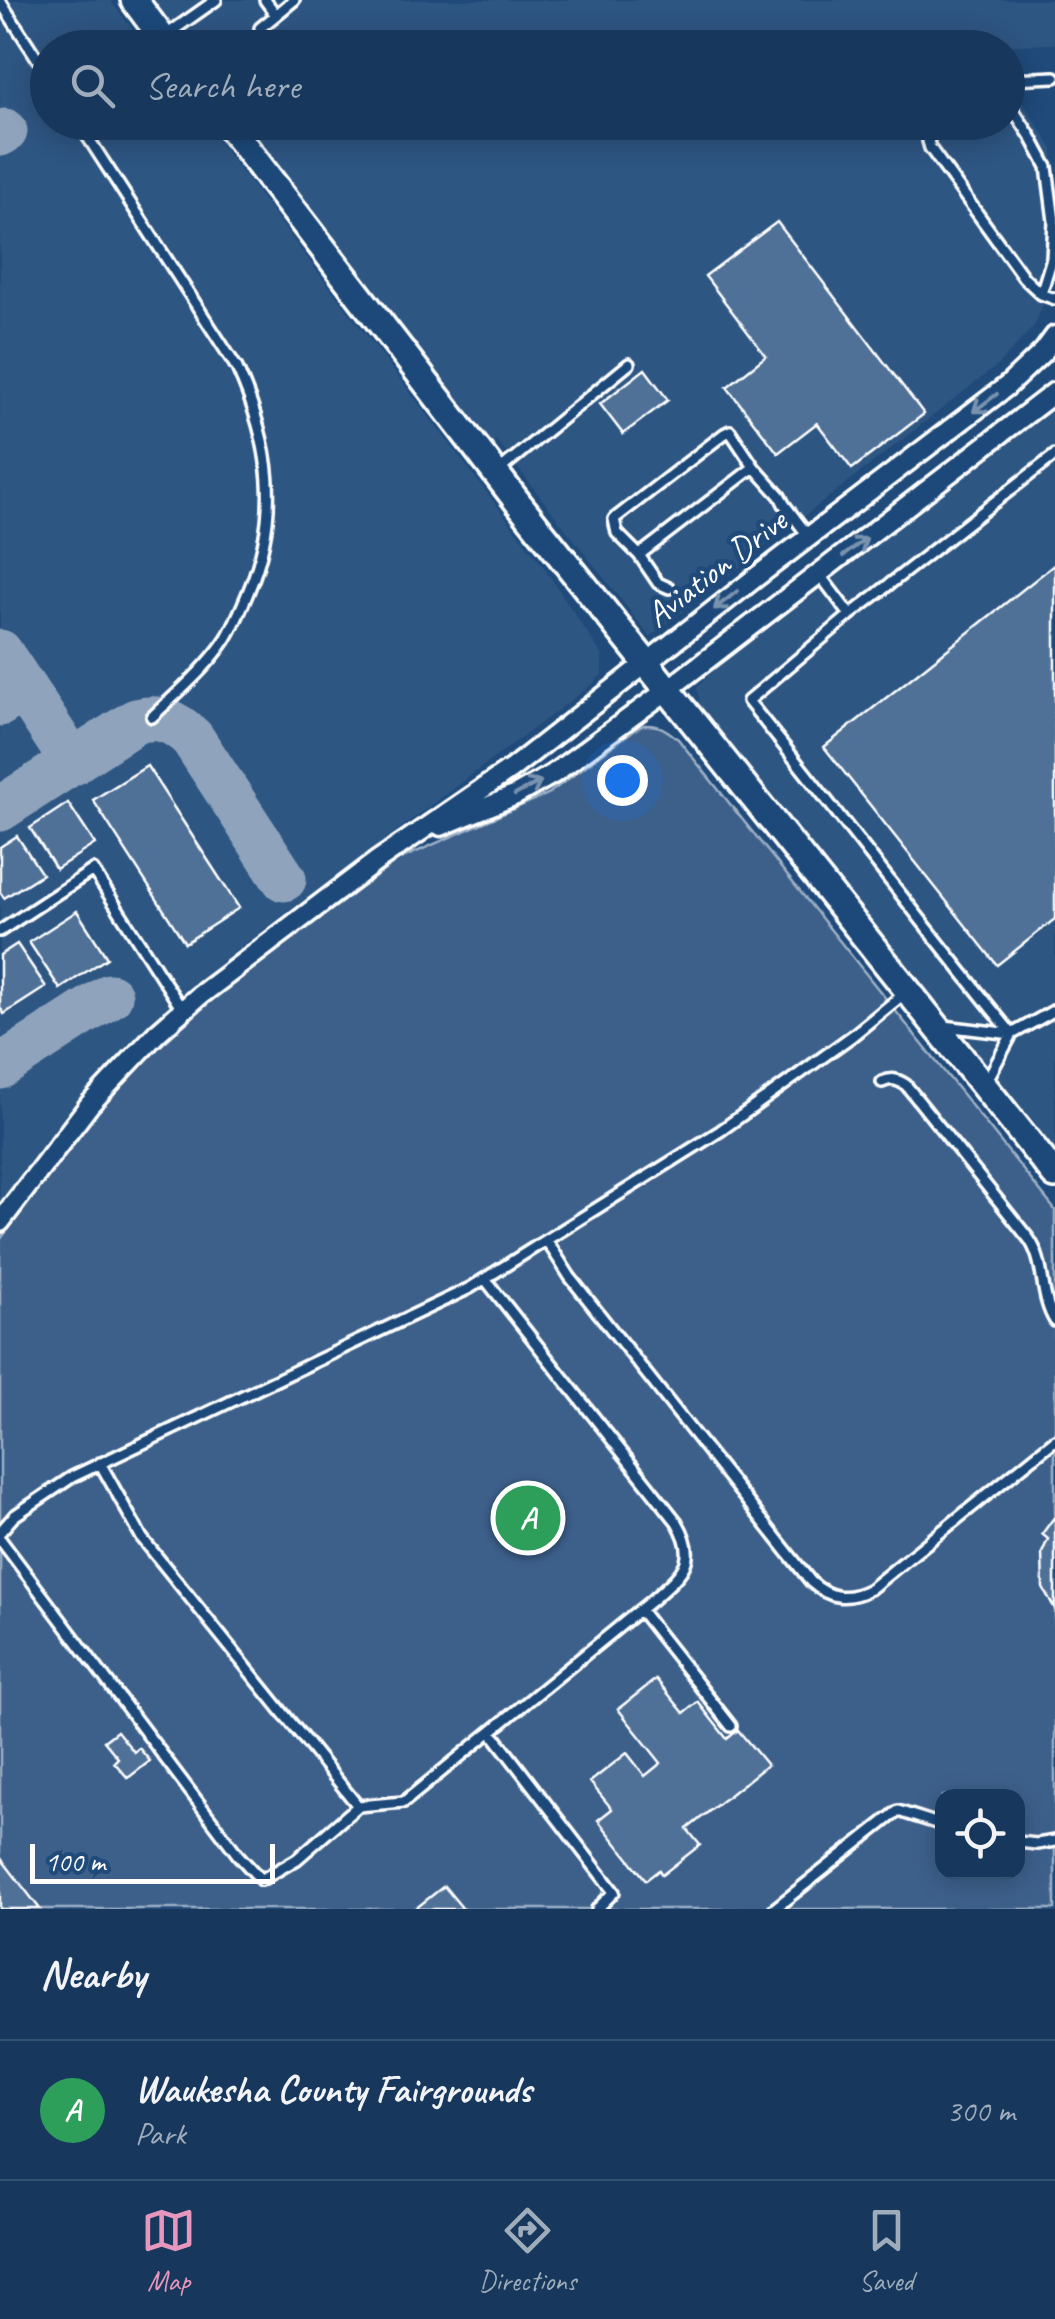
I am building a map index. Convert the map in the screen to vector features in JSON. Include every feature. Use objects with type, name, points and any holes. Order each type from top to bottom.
[{"type":"street","points":[[134,0],[156,30]]},
{"type":"street","points":[[240,140],[666,691],[1055,1175]]},
{"type":"street","name":"Aviation Drive","points":[[0,1222],[90,1104],[183,1010],[407,840],[511,769],[1015,380],[1055,336]]},
{"type":"street","name":"Aviation Drive","points":[[407,840],[535,785],[666,691],[1055,392]]},
{"type":"street","points":[[804,541],[819,574]]},
{"type":"lane","points":[[181,30],[216,0]]},
{"type":"lane","points":[[265,0],[276,15]]},
{"type":"lane","points":[[260,28],[294,0]]},
{"type":"lane","points":[[0,1],[30,47]]},
{"type":"lane","points":[[1025,78],[1055,77]]},
{"type":"lane","points":[[1025,128],[1047,167],[1054,221],[1052,258],[1041,294]]},
{"type":"lane","points":[[90,140],[237,368],[262,431],[269,482],[266,536],[242,607],[226,639],[152,717]]},
{"type":"lane","points":[[929,140],[930,148],[1024,278],[1041,294],[1055,299]]},
{"type":"lane","points":[[495,473],[629,364]]},
{"type":"lane","points":[[669,588],[658,583],[639,555],[616,534],[614,519],[730,431],[780,496],[804,541]]},
{"type":"lane","points":[[1012,1034],[748,701],[850,615],[1055,455]]},
{"type":"lane","points":[[639,555],[754,467]]},
{"type":"lane","points":[[819,574],[850,615]]},
{"type":"lane","points":[[0,931],[92,870],[183,1010]]},
{"type":"lane","points":[[0,1532],[14,1516],[72,1477],[485,1279],[720,1131],[852,1036],[907,991]]},
{"type":"lane","points":[[984,1086],[1012,1034],[1055,1010]]},
{"type":"lane","points":[[935,1026],[1012,1034]]},
{"type":"lane","points":[[882,1082],[890,1078],[906,1085],[1028,1239],[1039,1258],[1045,1298],[1055,1320]]},
{"type":"lane","points":[[546,1241],[570,1277],[810,1582],[822,1592],[838,1598],[870,1589],[1055,1440]]},
{"type":"lane","points":[[0,1539],[238,1855],[261,1880],[297,1860],[358,1806],[404,1802],[640,1610],[686,1566],[686,1538],[676,1522],[485,1279]]},
{"type":"lane","points":[[100,1463],[142,1538],[358,1806]]},
{"type":"lane","points":[[640,1610],[730,1726]]},
{"type":"lane","points":[[490,1732],[614,1892],[597,1909]]},
{"type":"lane","points":[[774,1909],[898,1812],[935,1823]]},
{"type":"lane","points":[[1025,1843],[1055,1841]]},
{"type":"shaded area","points":[[0,0],[110,0],[133,30],[30,30],[30,140],[217,140],[543,566],[602,655],[602,674],[221,962],[157,1018],[104,1070],[0,1202]]},
{"type":"shaded area","points":[[151,0],[1055,0],[1055,44],[1025,45],[1025,30],[174,30]]},
{"type":"shaded area","points":[[1025,106],[1053,149],[1055,277],[1034,326],[999,364],[650,637],[496,440],[484,449],[252,140],[1025,140]]},
{"type":"shaded area","points":[[1055,407],[1055,1156],[701,711],[697,688],[715,668]]},
{"type":"shaded area","points":[[644,725],[654,725],[678,739],[1055,1210],[1055,1909],[0,1909],[0,1240],[109,1097],[214,998],[398,860],[548,794]]},
{"type":"building","points":[[777,222],[924,414],[852,469],[817,423],[778,453],[727,387],[766,356],[705,276]]},
{"type":"building","points":[[645,369],[668,400],[623,434],[600,404]]},
{"type":"building","points":[[1055,564],[1055,919],[997,965],[824,747]]},
{"type":"building","points":[[147,766],[239,908],[185,943],[93,800]]},
{"type":"building","points":[[68,803],[95,844],[56,869],[30,828]]},
{"type":"building","points":[[17,836],[42,874],[4,898],[0,892],[0,847]]},
{"type":"building","points":[[77,911],[107,958],[60,989],[29,942]]},
{"type":"building","points":[[17,944],[46,987],[4,1014],[0,1007],[0,955]]},
{"type":"building","points":[[1055,1516],[1055,1609],[1043,1588],[1042,1553],[1048,1539],[1042,1534]]},
{"type":"building","points":[[656,1679],[684,1713],[698,1702],[727,1739],[738,1730],[767,1765],[687,1829],[700,1845],[662,1875],[659,1870],[646,1880],[598,1820],[612,1809],[590,1782],[627,1753],[645,1776],[661,1763],[618,1709]]},
{"type":"building","points":[[117,1731],[134,1752],[139,1748],[150,1761],[128,1778],[114,1762],[118,1758],[104,1741]]},
{"type":"building","points":[[0,1857],[40,1909],[0,1909]]},
{"type":"building","points":[[444,1886],[463,1909],[415,1909]]},
{"type":"taxiway","points":[[0,134],[5,131]]},
{"type":"taxiway","points":[[0,652],[24,688],[0,704]]},
{"type":"taxiway","points":[[24,688],[73,763]]},
{"type":"taxiway","points":[[0,809],[136,721],[166,721],[192,738],[284,879]]},
{"type":"taxiway","points":[[0,1067],[110,996]]},
{"type":"place","name":"Waukesha County Fairgrounds","points":[[528,1518]]}]
